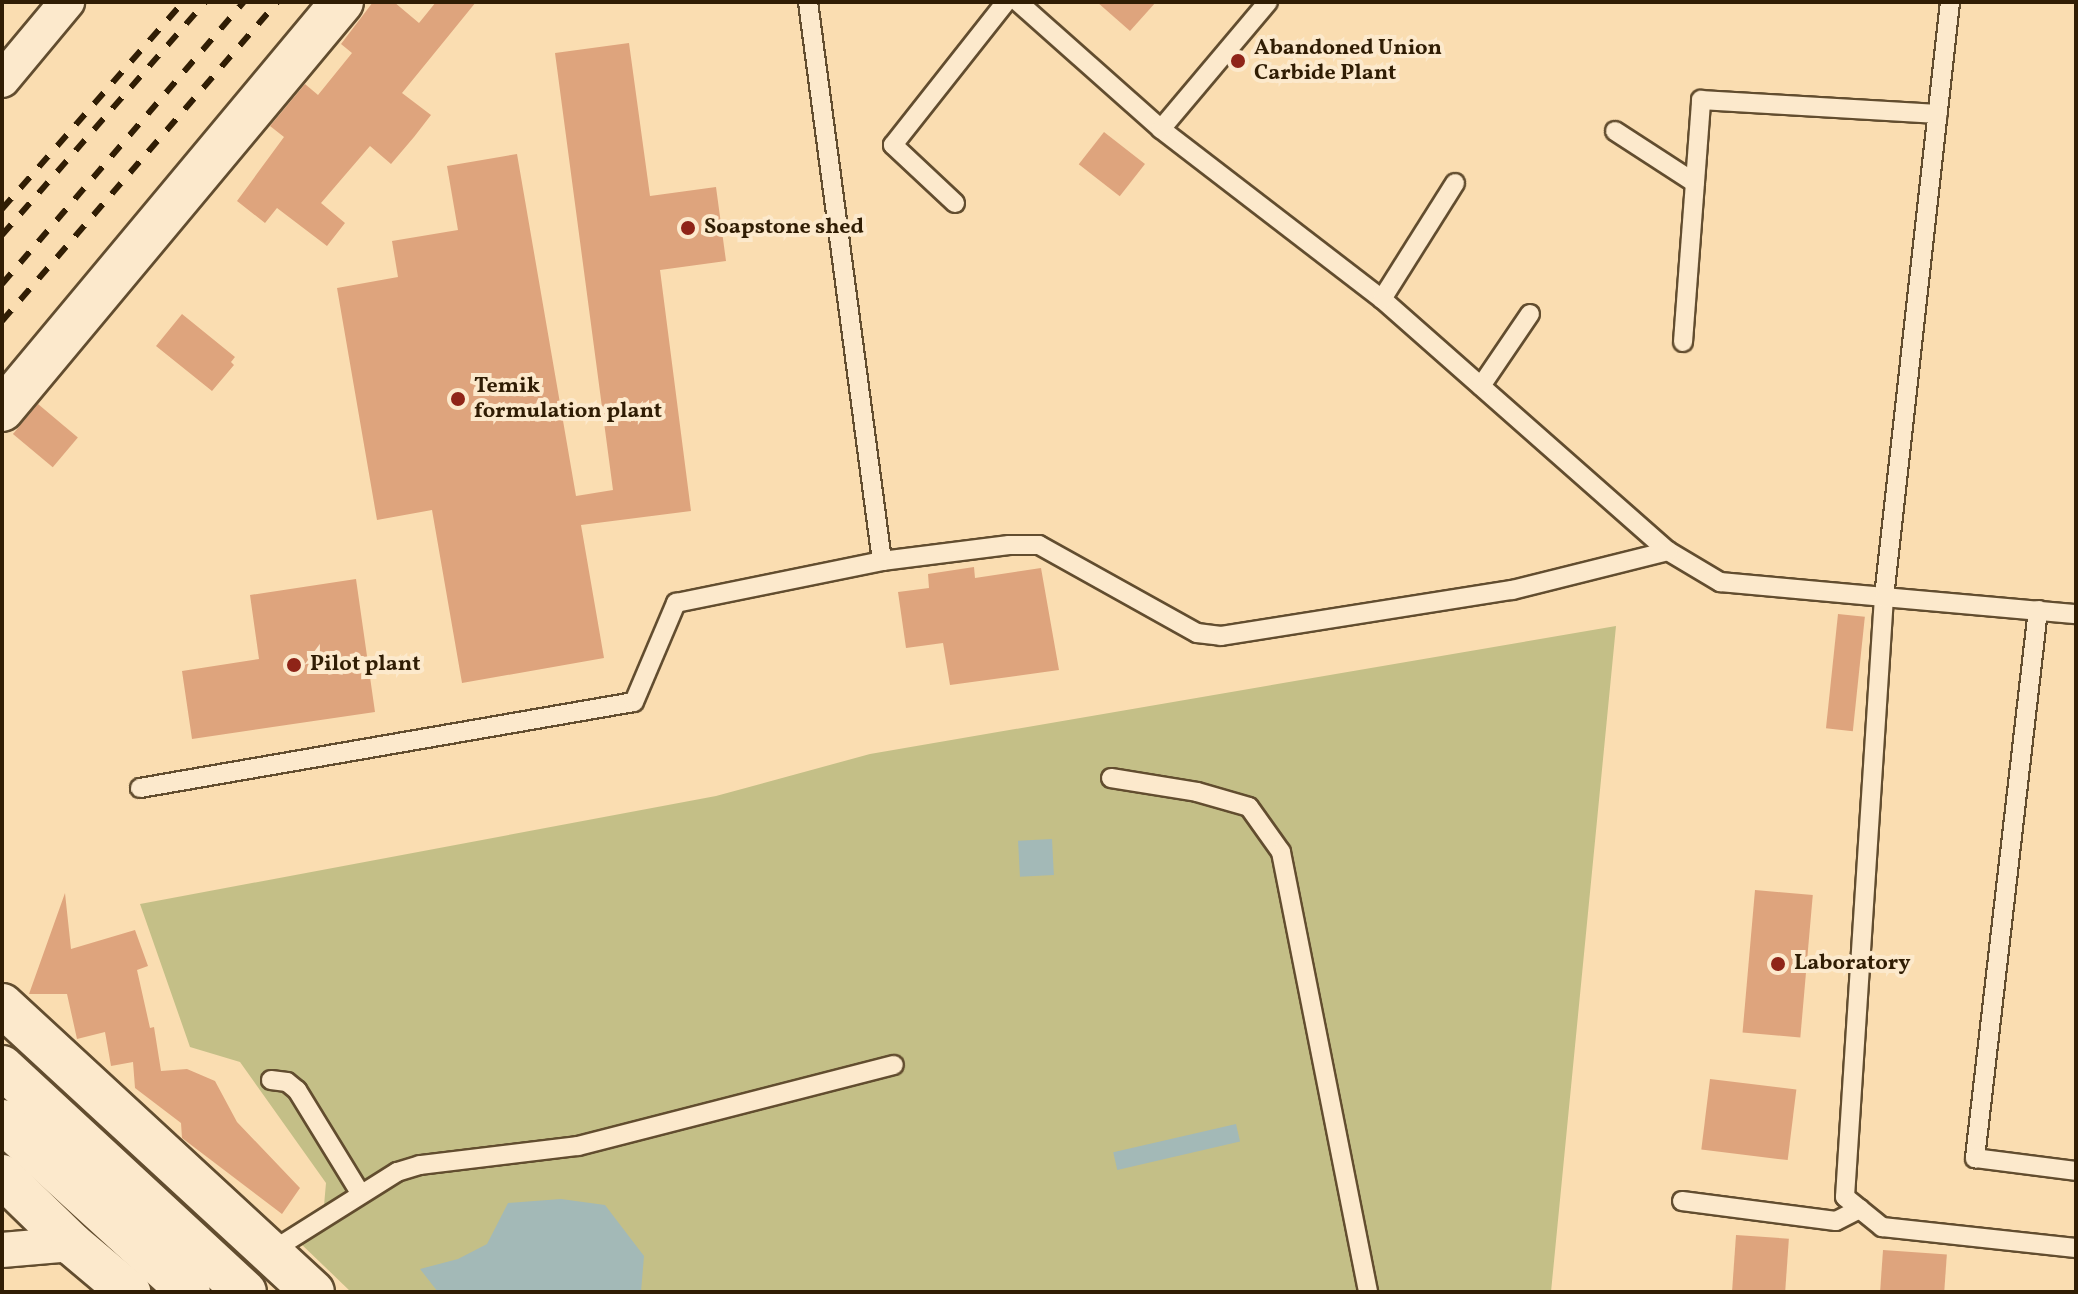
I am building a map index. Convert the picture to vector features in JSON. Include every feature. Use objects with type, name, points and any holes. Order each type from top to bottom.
[{"type":"street","points":[[2,80],[67,2]]},
{"type":"street","points":[[2,410],[342,2]]},
{"type":"street","points":[[2,1005],[313,1292]]},
{"type":"street","points":[[2,1067],[245,1292]]},
{"type":"street","points":[[2,1121],[189,1292]]},
{"type":"street","points":[[2,1176],[72,1244],[129,1292]]},
{"type":"street","points":[[2,1250],[72,1244]]},
{"type":"lane","points":[[808,2],[882,561]]},
{"type":"lane","points":[[955,203],[893,145],[1006,2]]},
{"type":"lane","points":[[1018,2],[1161,129],[1382,299],[1668,551],[1720,582],[2076,614]]},
{"type":"lane","points":[[1161,129],[1268,2]]},
{"type":"lane","points":[[1950,2],[1884,597],[1845,1197],[1882,1227],[2076,1248]]},
{"type":"lane","points":[[1683,342],[1701,100],[1938,114]]},
{"type":"lane","points":[[1615,131],[1695,183]]},
{"type":"lane","points":[[1382,299],[1455,183]]},
{"type":"lane","points":[[1481,386],[1530,314]]},
{"type":"lane","points":[[140,788],[634,702],[676,603],[882,561],[1009,545],[1039,545],[1197,633],[1221,636],[1512,590],[1668,551]]},
{"type":"lane","points":[[2038,610],[1975,1158],[2076,1171]]},
{"type":"lane","points":[[1111,778],[1197,792],[1249,807],[1281,852],[1368,1292]]},
{"type":"lane","points":[[270,1252],[360,1193],[397,1172],[420,1165],[578,1146],[894,1065]]},
{"type":"lane","points":[[271,1080],[287,1082],[297,1090],[360,1193]]},
{"type":"lane","points":[[1682,1201],[1836,1221],[1860,1209]]},
{"type":"shaded area","points":[[1616,626],[1551,1292],[351,1292],[298,1241],[323,1217],[326,1183],[240,1062],[190,1047],[140,904],[716,796],[870,754]]},
{"type":"water","points":[[1052,839],[1054,875],[1020,877],[1018,841]]},
{"type":"water","points":[[1236,1124],[1240,1142],[1117,1170],[1113,1152]]},
{"type":"water","points":[[561,1199],[605,1205],[644,1256],[641,1292],[438,1292],[420,1269],[458,1259],[487,1244],[508,1203]]},
{"type":"building","points":[[373,2],[394,2],[419,23],[436,2],[476,2],[402,93],[431,115],[391,164],[370,146],[321,203],[345,223],[327,246],[277,208],[265,223],[237,201],[284,137],[270,126],[305,84],[318,95],[352,53],[341,44]]},
{"type":"building","points":[[1097,2],[1156,2],[1130,31]]},
{"type":"building","name":"Temik formulation plant","points":[[629,43],[650,196],[716,187],[726,261],[660,270],[691,511],[581,525],[604,658],[462,683],[432,510],[377,520],[337,288],[398,277],[392,241],[458,230],[447,166],[517,154],[576,496],[613,490],[555,53]]},
{"type":"building","points":[[1104,132],[1145,164],[1120,196],[1079,164]]},
{"type":"building","points":[[182,314],[235,357],[231,362],[234,365],[212,391],[156,346]]},
{"type":"building","points":[[38,404],[78,437],[53,467],[13,434]]},
{"type":"building","points":[[974,567],[975,578],[1041,568],[1059,670],[950,685],[943,643],[906,648],[898,592],[929,588],[928,574]]},
{"type":"building","name":"Pilot plant","points":[[356,579],[375,712],[192,739],[182,671],[259,659],[250,595]]},
{"type":"building","points":[[1838,614],[1865,617],[1853,731],[1826,728]]},
{"type":"building","name":"Laboratory","points":[[1755,890],[1813,895],[1800,1038],[1743,1032]]},
{"type":"building","points":[[65,893],[71,949],[135,930],[148,966],[137,970],[150,1028],[154,1027],[161,1071],[187,1069],[215,1081],[237,1122],[300,1188],[282,1214],[182,1138],[181,1123],[135,1088],[133,1062],[111,1066],[105,1032],[77,1039],[67,994],[29,994]]},
{"type":"building","points":[[1710,1079],[1796,1090],[1788,1160],[1701,1149]]},
{"type":"building","points":[[1736,1235],[1789,1239],[1785,1292],[1732,1292]]},
{"type":"building","points":[[1883,1250],[1947,1254],[1944,1292],[1880,1292]]},
{"type":"railway","points":[[2,209],[183,2]]},
{"type":"railway","points":[[2,235],[205,2]]},
{"type":"railway","points":[[2,284],[244,2]]},
{"type":"railway","points":[[2,321],[277,2]]},
{"type":"place","name":"Abandoned Union Carbide Plant","points":[[1238,61]]},
{"type":"place","name":"Soapstone shed","points":[[688,228]]},
{"type":"place","name":"Temik formulation plant","points":[[458,399]]},
{"type":"place","name":"Pilot plant","points":[[294,665]]},
{"type":"place","name":"Laboratory","points":[[1778,964]]}]
